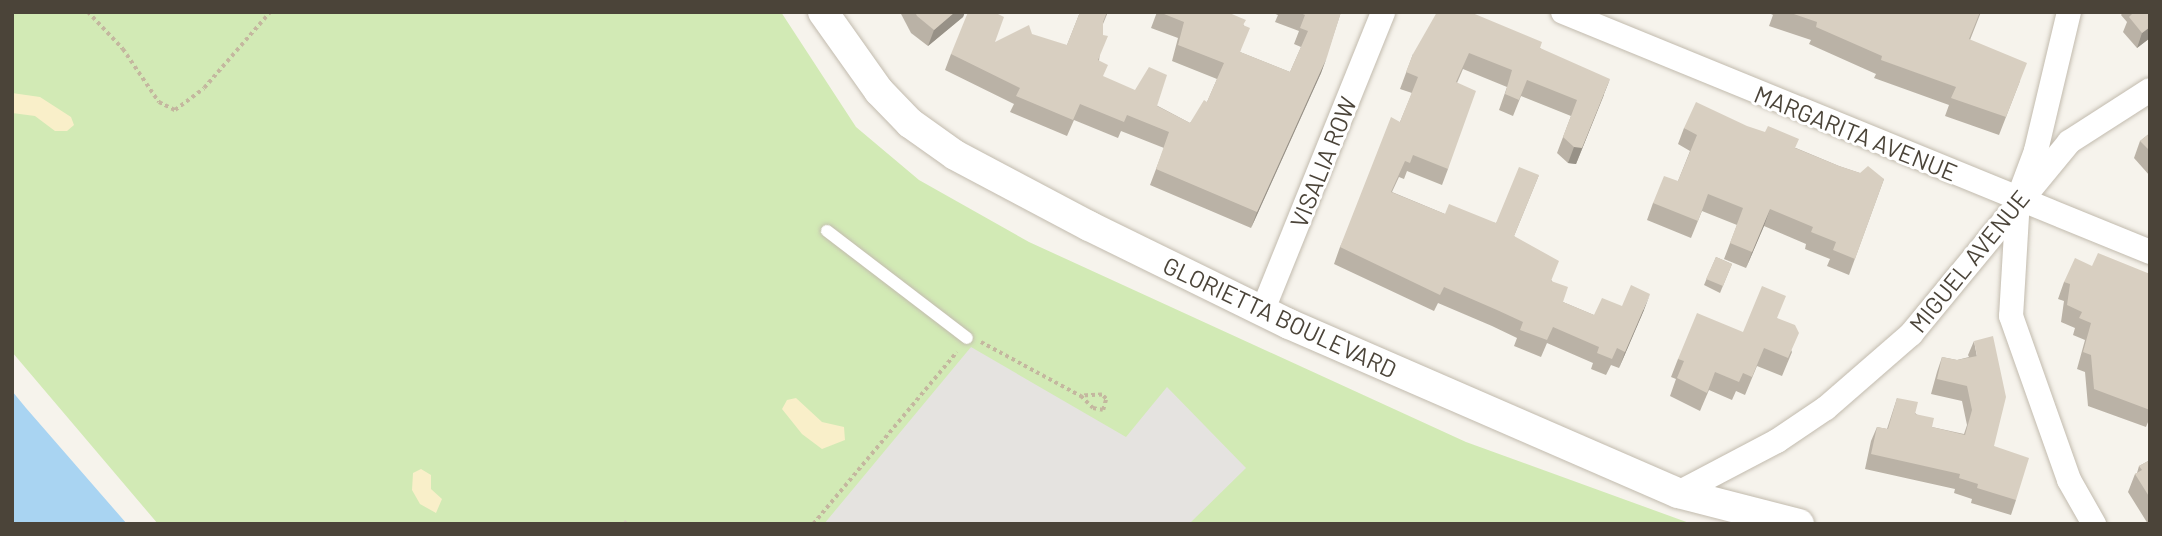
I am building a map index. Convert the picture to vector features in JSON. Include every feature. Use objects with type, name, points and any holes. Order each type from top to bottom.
[{"type":"street","name":"GLORIETTA BOULEVARD","points":[[823,12],[879,92],[910,123],[955,155],[1262,312],[1678,493],[1798,524]]},
{"type":"street","name":"VISALIA ROW","points":[[1262,312],[1383,12]]},
{"type":"street","name":"MARGARITA AVENUE","points":[[1563,12],[2150,252]]},
{"type":"street","points":[[2070,12],[2036,151],[2018,199],[2011,316],[2069,480],[2094,524]]},
{"type":"street","name":"MIGUEL AVENUE","points":[[1678,493],[1777,441],[1826,408],[1902,342],[1990,242],[2018,199],[2069,142],[2150,90]]},
{"type":"lane","points":[[827,231],[967,338]]},
{"type":"path","points":[[88,12],[123,49],[159,102],[175,110],[204,88],[270,12]]},
{"type":"path","points":[[813,524],[967,338],[1081,396],[1093,408],[1103,410],[1106,399],[1102,395],[1081,396]]},
{"type":"green space","points":[[12,12],[781,12],[856,127],[919,180],[1029,242],[1466,442],[1692,524],[158,524],[12,352]]},
{"type":"sand","points":[[12,93],[40,97],[71,117],[74,125],[67,131],[55,131],[35,116],[12,113]]},
{"type":"sand","points":[[796,398],[822,422],[844,427],[845,440],[822,449],[802,434],[782,409],[787,400]]},
{"type":"sand","points":[[421,469],[431,475],[431,489],[442,499],[436,513],[420,504],[412,490],[413,473]]},
{"type":"shaded area","points":[[971,347],[1126,437],[1167,387],[1246,468],[1189,524],[824,524]]},
{"type":"water","points":[[12,391],[26,408],[127,524],[12,524]]},
{"type":"building","points":[[915,12],[955,12],[934,30]]},
{"type":"building","points":[[968,12],[994,12],[1004,17],[995,42],[1029,25],[1032,34],[1067,45],[1080,12],[1107,12],[1103,22],[1103,35],[1108,36],[1098,60],[1108,65],[1103,76],[1135,90],[1149,67],[1167,75],[1157,106],[1190,123],[1204,100],[1207,102],[1224,63],[1178,45],[1184,22],[1159,12],[1227,12],[1246,20],[1243,25],[1250,28],[1240,52],[1290,72],[1308,31],[1300,28],[1305,15],[1298,12],[1341,12],[1327,57],[1257,212],[1156,169],[1169,132],[1127,115],[1124,122],[1080,104],[1073,120],[1016,96],[1020,88],[951,54]]},
{"type":"building","points":[[1437,12],[1470,12],[1542,42],[1540,48],[1610,79],[1582,148],[1574,147],[1563,137],[1577,100],[1527,80],[1519,100],[1505,94],[1512,70],[1469,53],[1456,82],[1476,91],[1448,169],[1413,155],[1410,163],[1405,161],[1391,192],[1445,214],[1449,204],[1496,223],[1519,167],[1539,175],[1514,236],[1559,261],[1551,281],[1568,287],[1563,302],[1594,315],[1602,298],[1622,306],[1631,285],[1650,294],[1625,352],[1617,348],[1612,359],[1597,353],[1599,347],[1553,327],[1547,340],[1520,330],[1523,322],[1497,310],[1444,287],[1440,295],[1340,247],[1391,117],[1400,122],[1418,77],[1406,72]]},
{"type":"building","points":[[1788,12],[1980,12],[1969,39],[2027,63],[2006,117],[1951,98],[1956,87],[1881,60],[1882,56],[1816,27],[1817,22]]},
{"type":"building","points":[[2134,12],[2150,12],[2150,27],[2142,33],[2129,17]]},
{"type":"building","points":[[1696,102],[1747,126],[1765,132],[1768,126],[1799,139],[1795,148],[1839,166],[1860,173],[1868,166],[1884,179],[1855,259],[1833,250],[1836,242],[1811,232],[1813,227],[1770,209],[1752,252],[1730,243],[1743,208],[1708,194],[1698,221],[1653,203],[1664,176],[1678,181],[1697,135],[1684,128]]},
{"type":"building","points":[[2150,133],[2150,151],[2140,141]]},
{"type":"building","points":[[2098,253],[2150,274],[2150,410],[2094,389],[2091,355],[2083,352],[2091,323],[2079,318],[2082,312],[2067,305],[2070,284],[2064,282],[2075,258],[2092,266]]},
{"type":"building","points":[[1716,257],[1732,264],[1723,286],[1706,279]]},
{"type":"building","points":[[1762,286],[1786,296],[1777,318],[1795,325],[1799,333],[1788,358],[1764,348],[1752,377],[1743,373],[1739,382],[1715,372],[1707,393],[1677,378],[1684,361],[1678,359],[1697,313],[1743,332]]},
{"type":"building","points":[[1993,336],[2006,397],[1994,446],[2029,458],[2016,500],[1977,488],[1978,484],[1959,478],[1960,474],[1871,454],[1877,427],[1888,429],[1897,398],[1918,402],[1915,414],[1934,418],[1932,427],[1965,435],[1972,410],[1967,386],[1937,379],[1942,357],[1957,360],[1977,356],[1974,341]]},
{"type":"building","points":[[2150,460],[2150,498],[2135,474],[2142,470],[2139,466]]}]
